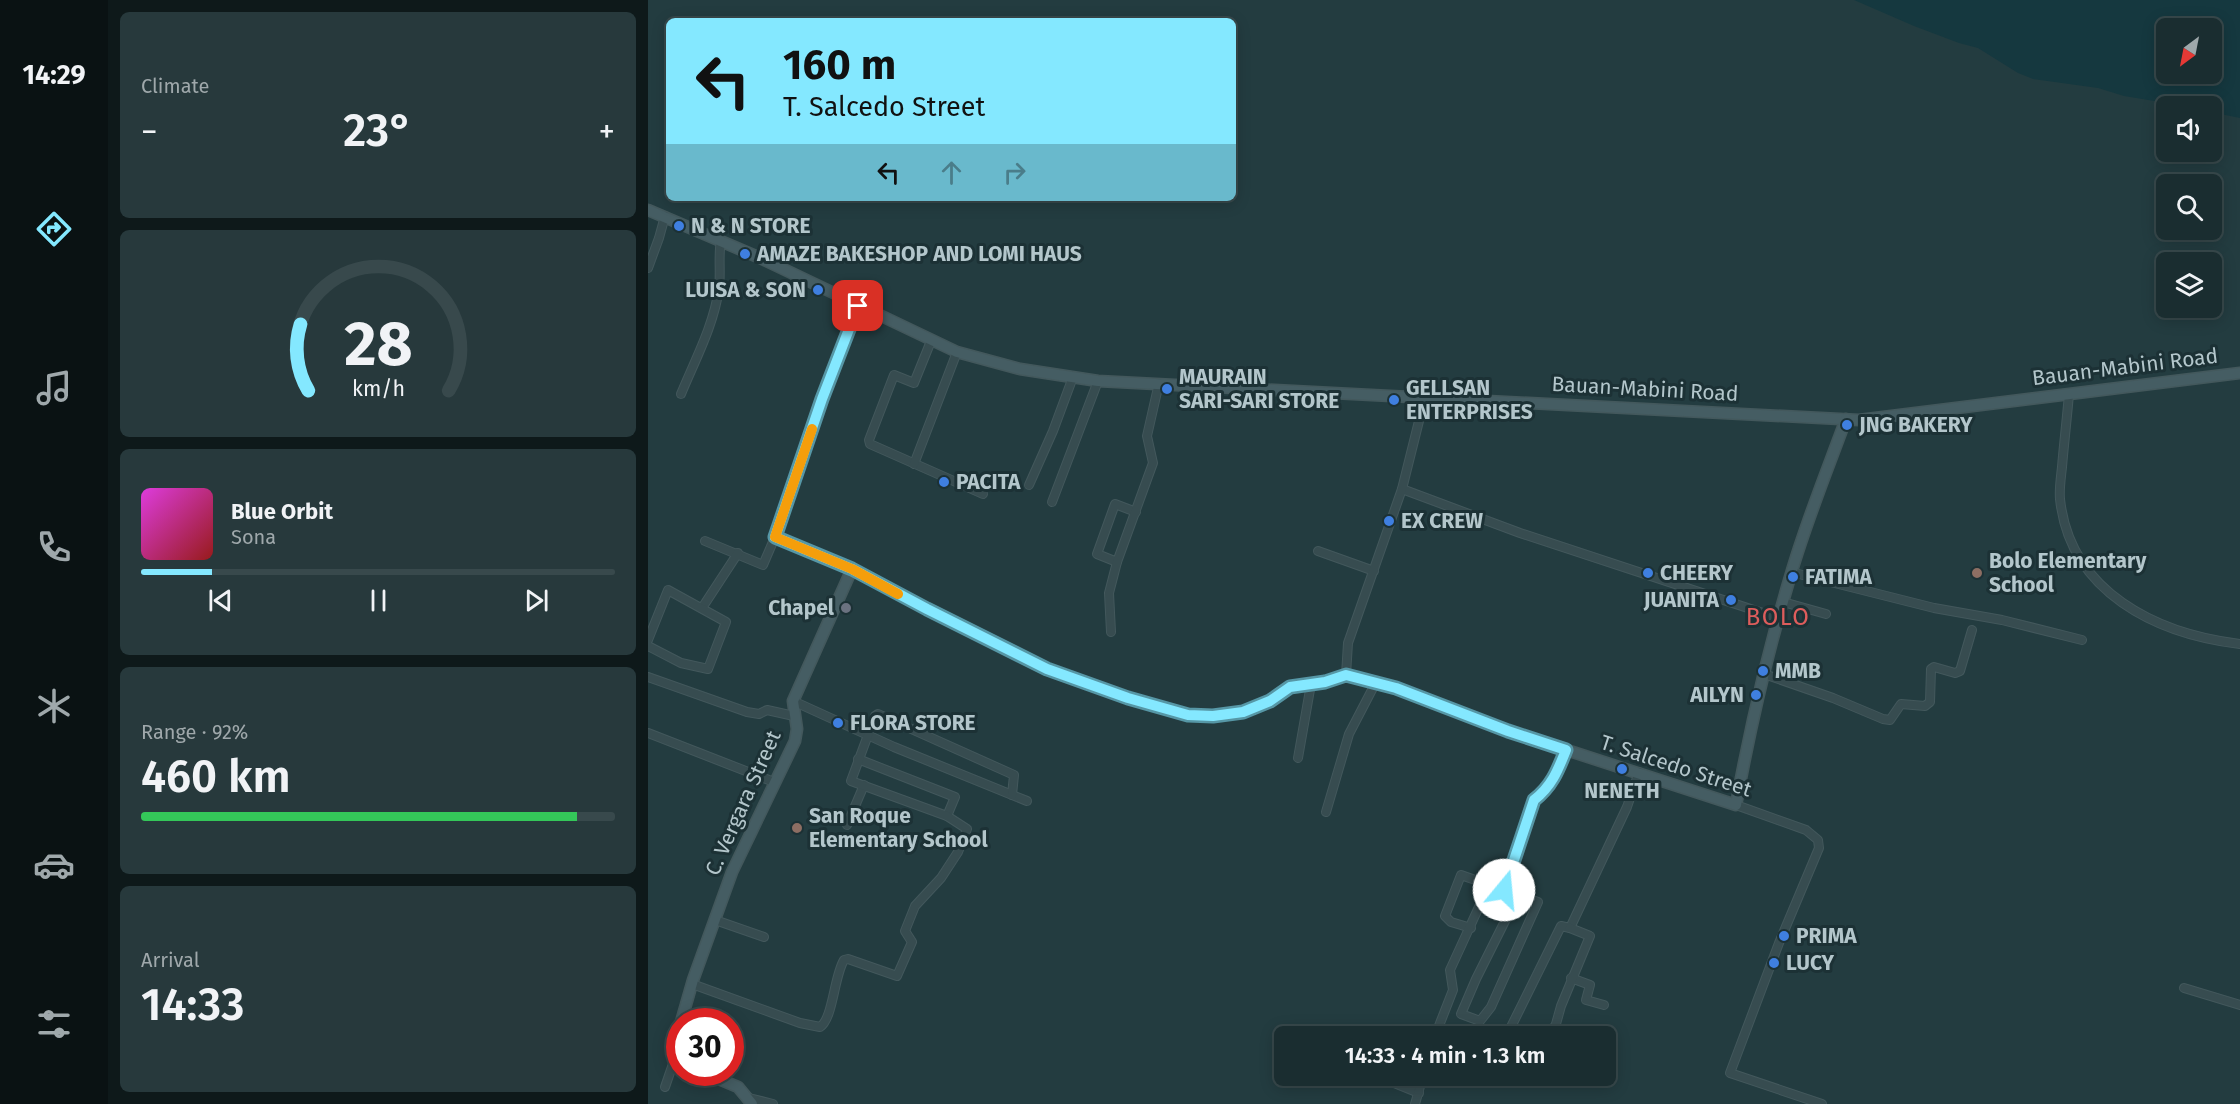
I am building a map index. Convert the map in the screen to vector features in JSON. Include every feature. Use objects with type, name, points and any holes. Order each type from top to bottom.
[{"type":"street","name":"Bauan-Mabini Road","points":[[648,210],[721,240],[957,352],[1020,369],[1098,381],[1859,420],[2240,373]]},
{"type":"street","points":[[648,268],[665,216]]},
{"type":"street","points":[[681,394],[711,322],[719,286],[718,253],[721,240]]},
{"type":"street","points":[[705,541],[763,565],[858,306]]},
{"type":"street","points":[[931,341],[914,383],[894,375],[869,440],[870,444],[983,494]]},
{"type":"street","points":[[914,464],[957,352]]},
{"type":"street","points":[[1029,485],[1053,431],[1073,377]]},
{"type":"street","points":[[1052,501],[1098,381]]},
{"type":"street","points":[[1111,633],[1109,593],[1117,562],[1153,464],[1147,436],[1159,383]]},
{"type":"street","points":[[2069,394],[2059,496],[2064,523],[2075,552],[2092,578],[2123,605],[2138,614],[2189,634],[2240,644]]},
{"type":"street","points":[[775,537],[852,569],[1047,669],[1128,698],[1188,715],[1213,716],[1243,712],[1270,701],[1290,687],[1325,682],[1346,675],[1348,643],[1402,489],[1425,397]]},
{"type":"street","points":[[1736,805],[1778,618],[1791,572],[1845,419]]},
{"type":"street","points":[[1402,489],[1520,533],[1778,618]]},
{"type":"street","points":[[1117,562],[1097,554],[1115,504],[1136,512]]},
{"type":"street","points":[[1318,552],[1374,572]]},
{"type":"street","points":[[702,608],[738,553]]},
{"type":"street","name":"C. Vergara Street","points":[[685,1008],[732,872],[795,741],[797,729],[793,701],[852,569]]},
{"type":"street","points":[[1791,572],[1914,603],[2002,620],[2082,640]]},
{"type":"street","points":[[648,640],[668,590],[726,622],[708,669],[681,663],[648,646]]},
{"type":"street","points":[[1783,602],[1826,614]]},
{"type":"street","points":[[1764,674],[1890,720],[1901,705],[1925,706],[1930,702],[1931,669],[1934,667],[1955,673],[1960,671],[1972,630]]},
{"type":"street","name":"T. Salcedo Street","points":[[1346,675],[1396,688],[1508,731],[1736,805],[1806,830],[1818,840],[1819,848],[1779,943],[1730,1073],[1822,1104]]},
{"type":"street","points":[[648,677],[747,712],[759,714],[767,710],[794,716]]},
{"type":"street","points":[[1298,758],[1311,684]]},
{"type":"street","points":[[1326,812],[1349,734],[1375,684]]},
{"type":"street","points":[[793,701],[1027,801]]},
{"type":"street","points":[[692,984],[800,1023],[820,1027],[824,1025],[844,960],[848,959],[897,976],[912,942],[905,931],[915,906],[941,878],[958,852],[967,829],[947,816],[851,781],[875,716],[878,714],[1014,776],[1012,795]]},
{"type":"street","points":[[648,733],[774,782]]},
{"type":"street","points":[[1504,890],[1534,800],[1546,791],[1556,776],[1566,750]]},
{"type":"street","points":[[858,759],[955,797],[947,816]]},
{"type":"street","points":[[1570,928],[1627,807],[1639,772]]},
{"type":"street","points":[[847,825],[864,785]]},
{"type":"street","points":[[1471,928],[1451,922],[1445,916],[1461,875],[1538,902],[1491,1008],[1480,1022],[1462,1016],[1476,979],[1518,895]]},
{"type":"street","points":[[1439,1026],[1453,990],[1450,970],[1489,885]]},
{"type":"street","points":[[715,920],[764,937]]},
{"type":"street","points":[[1511,1026],[1561,926],[1590,936],[1571,978],[1555,1026]]},
{"type":"street","points":[[1571,978],[1590,985],[1586,1000],[1604,1005]]},
{"type":"street","points":[[2184,988],[2240,1005]]},
{"type":"street","points":[[736,1086],[751,1101],[773,1104]]},
{"type":"street","points":[[1402,1086],[1419,1093]]},
{"type":"street","points":[[1415,1104],[1421,1086]]},
{"type":"water","points":[[1854,0],[2240,0],[2240,118],[2222,114],[2222,96],[2156,96],[2156,101],[2124,96],[2098,88],[2033,79],[2018,73],[1978,48],[1959,43]]},
{"type":"slow traffic","points":[[812,429],[775,537],[852,569],[898,594]]},
{"type":"place","name":"N & N STORE","points":[[679,226]]},
{"type":"place","name":"AMAZE BAKESHOP AND LOMI HAUS","points":[[745,254]]},
{"type":"place","name":"LUISA & SON","points":[[818,290]]},
{"type":"place","name":"MAURAIN SARI-SARI STORE","points":[[1167,389]]},
{"type":"place","name":"GELLSAN ENTERPRISES","points":[[1394,400]]},
{"type":"place","name":"JNG BAKERY","points":[[1847,425]]},
{"type":"place","name":"PACITA","points":[[944,482]]},
{"type":"place","name":"EX CREW","points":[[1389,521]]},
{"type":"place","name":"CHEERY","points":[[1648,573]]},
{"type":"place","name":"Bolo Elementary School","points":[[1977,573]]},
{"type":"place","name":"FATIMA","points":[[1793,577]]},
{"type":"place","name":"JUANITA","points":[[1731,600]]},
{"type":"place","name":"Chapel","points":[[846,608]]},
{"type":"place","name":"MMB","points":[[1763,671]]},
{"type":"place","name":"AILYN","points":[[1756,695]]},
{"type":"place","name":"FLORA STORE","points":[[838,723]]},
{"type":"place","name":"NENETH","points":[[1622,769]]},
{"type":"place","name":"San Roque Elementary School","points":[[797,828]]},
{"type":"place","name":"PRIMA","points":[[1784,936]]},
{"type":"place","name":"LUCY","points":[[1774,963]]},
{"type":"district","name":"BOLO","points":[[1778,617]]},
{"type":"route","points":[[858,306],[822,399],[775,537],[852,569],[1047,669],[1128,698],[1188,715],[1213,716],[1243,712],[1270,701],[1290,687],[1325,682],[1346,675],[1396,688],[1508,731],[1566,750],[1556,776],[1546,791],[1534,800],[1504,890]]}]
